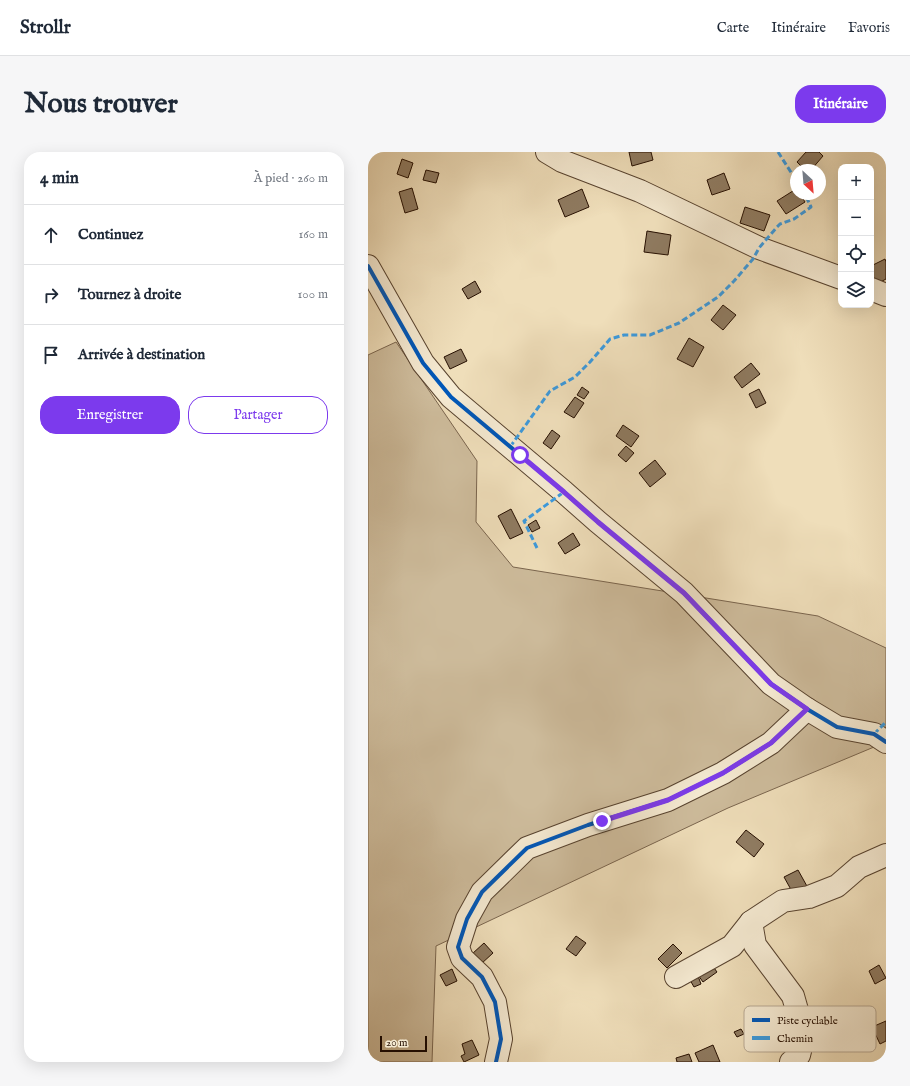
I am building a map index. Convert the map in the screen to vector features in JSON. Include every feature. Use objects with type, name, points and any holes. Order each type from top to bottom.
[{"type":"street","points":[[547,152],[562,161],[640,190],[759,248],[838,277]]},
{"type":"street","points":[[368,266],[423,363],[451,397],[684,593],[771,684],[807,709],[837,727],[874,734],[886,742]]},
{"type":"street","points":[[874,290],[886,294]]},
{"type":"street","points":[[496,1062],[501,1038],[495,1002],[482,977],[462,958],[458,947],[467,919],[482,892],[527,848],[588,825],[668,800],[723,773],[771,743],[807,709]]},
{"type":"street","points":[[676,977],[732,946],[752,922],[782,901],[809,897],[837,886],[859,867],[886,855]]},
{"type":"street","points":[[752,922],[755,945],[793,996],[796,1006]]},
{"type":"street","points":[[791,1062],[799,1055],[800,1052]]},
{"type":"shaded area","points":[[396,342],[477,461],[476,522],[513,567],[818,616],[886,648],[886,742],[728,808],[436,946],[432,1062],[368,1062],[368,355]]},
{"type":"building","points":[[629,152],[651,152],[653,160],[632,166]]},
{"type":"building","points":[[806,152],[819,152],[823,156],[816,164],[799,164],[797,162]]},
{"type":"building","points":[[402,159],[413,163],[408,178],[397,174]]},
{"type":"building","points":[[426,170],[439,173],[436,183],[423,180]]},
{"type":"building","points":[[724,173],[730,189],[712,195],[707,180]]},
{"type":"building","points":[[412,188],[418,209],[405,213],[399,192]]},
{"type":"building","points":[[582,189],[589,207],[565,217],[558,200]]},
{"type":"building","points":[[790,193],[790,200],[804,200],[805,202],[786,214],[777,201]]},
{"type":"building","points":[[745,207],[770,215],[764,231],[740,223]]},
{"type":"building","points":[[647,231],[671,235],[668,255],[644,252]]},
{"type":"building","points":[[885,259],[886,279],[874,285],[874,272],[874,264]]},
{"type":"building","points":[[475,281],[481,292],[468,299],[462,289]]},
{"type":"building","points":[[723,305],[736,315],[723,330],[711,320]]},
{"type":"building","points":[[689,338],[704,347],[693,367],[677,359]]},
{"type":"building","points":[[461,349],[467,361],[450,369],[444,357]]},
{"type":"building","points":[[751,363],[760,374],[742,388],[734,377]]},
{"type":"building","points":[[582,387],[589,392],[584,399],[577,395]]},
{"type":"building","points":[[759,389],[766,403],[756,408],[749,394]]},
{"type":"building","points":[[575,397],[584,403],[574,418],[564,412]]},
{"type":"building","points":[[623,425],[639,436],[631,447],[616,436]]},
{"type":"building","points":[[552,430],[560,436],[551,449],[543,443]]},
{"type":"building","points":[[626,446],[634,453],[626,462],[618,455]]},
{"type":"building","points":[[655,460],[666,474],[650,487],[639,473]]},
{"type":"building","points":[[511,509],[523,533],[510,539],[498,516]]},
{"type":"building","points":[[536,520],[540,528],[532,532],[528,525]]},
{"type":"building","points":[[573,533],[580,545],[565,554],[558,543]]},
{"type":"building","points":[[746,830],[764,844],[754,857],[736,842]]},
{"type":"building","points":[[798,870],[808,888],[794,895],[784,877]]},
{"type":"building","points":[[576,936],[586,943],[576,956],[566,949]]},
{"type":"building","points":[[484,943],[493,953],[481,964],[472,954]]},
{"type":"building","points":[[673,944],[682,953],[667,968],[658,959]]},
{"type":"building","points":[[709,961],[717,972],[703,982],[695,971]]},
{"type":"building","points":[[879,965],[886,978],[875,984],[869,971]]},
{"type":"building","points":[[452,969],[457,981],[446,986],[440,975]]},
{"type":"building","points":[[698,976],[701,984],[694,987],[690,980]]},
{"type":"building","points":[[886,1021],[886,1041],[880,1044],[876,1036],[876,1025]]},
{"type":"building","points":[[741,1029],[744,1034],[737,1037],[734,1032]]},
{"type":"building","points":[[472,1040],[479,1055],[464,1062],[461,1056],[465,1054],[462,1044]]},
{"type":"building","points":[[713,1045],[720,1062],[699,1062],[695,1053]]},
{"type":"building","points":[[689,1054],[692,1062],[677,1062],[676,1058]]},
{"type":"marked path","points":[[778,152],[790,171]]},
{"type":"marked path","points":[[510,447],[550,391],[575,377],[610,339],[624,335],[650,335],[679,323],[718,297],[753,259],[759,248],[780,224],[794,219],[811,207],[808,200]]},
{"type":"marked path","points":[[537,548],[524,521],[564,492]]},
{"type":"marked path","points":[[874,734],[886,722]]},
{"type":"cycle path","points":[[368,266],[423,363],[451,397],[684,593],[771,684],[807,709],[837,727],[874,734],[886,742]]},
{"type":"cycle path","points":[[496,1062],[501,1039],[495,1002],[482,977],[462,958],[458,947],[467,919],[482,892],[527,848],[588,825],[668,800],[723,773],[771,743],[807,709]]},
{"type":"route","points":[[520,455],[684,593],[771,684],[807,709],[771,743],[723,773],[668,800],[602,821]]}]
